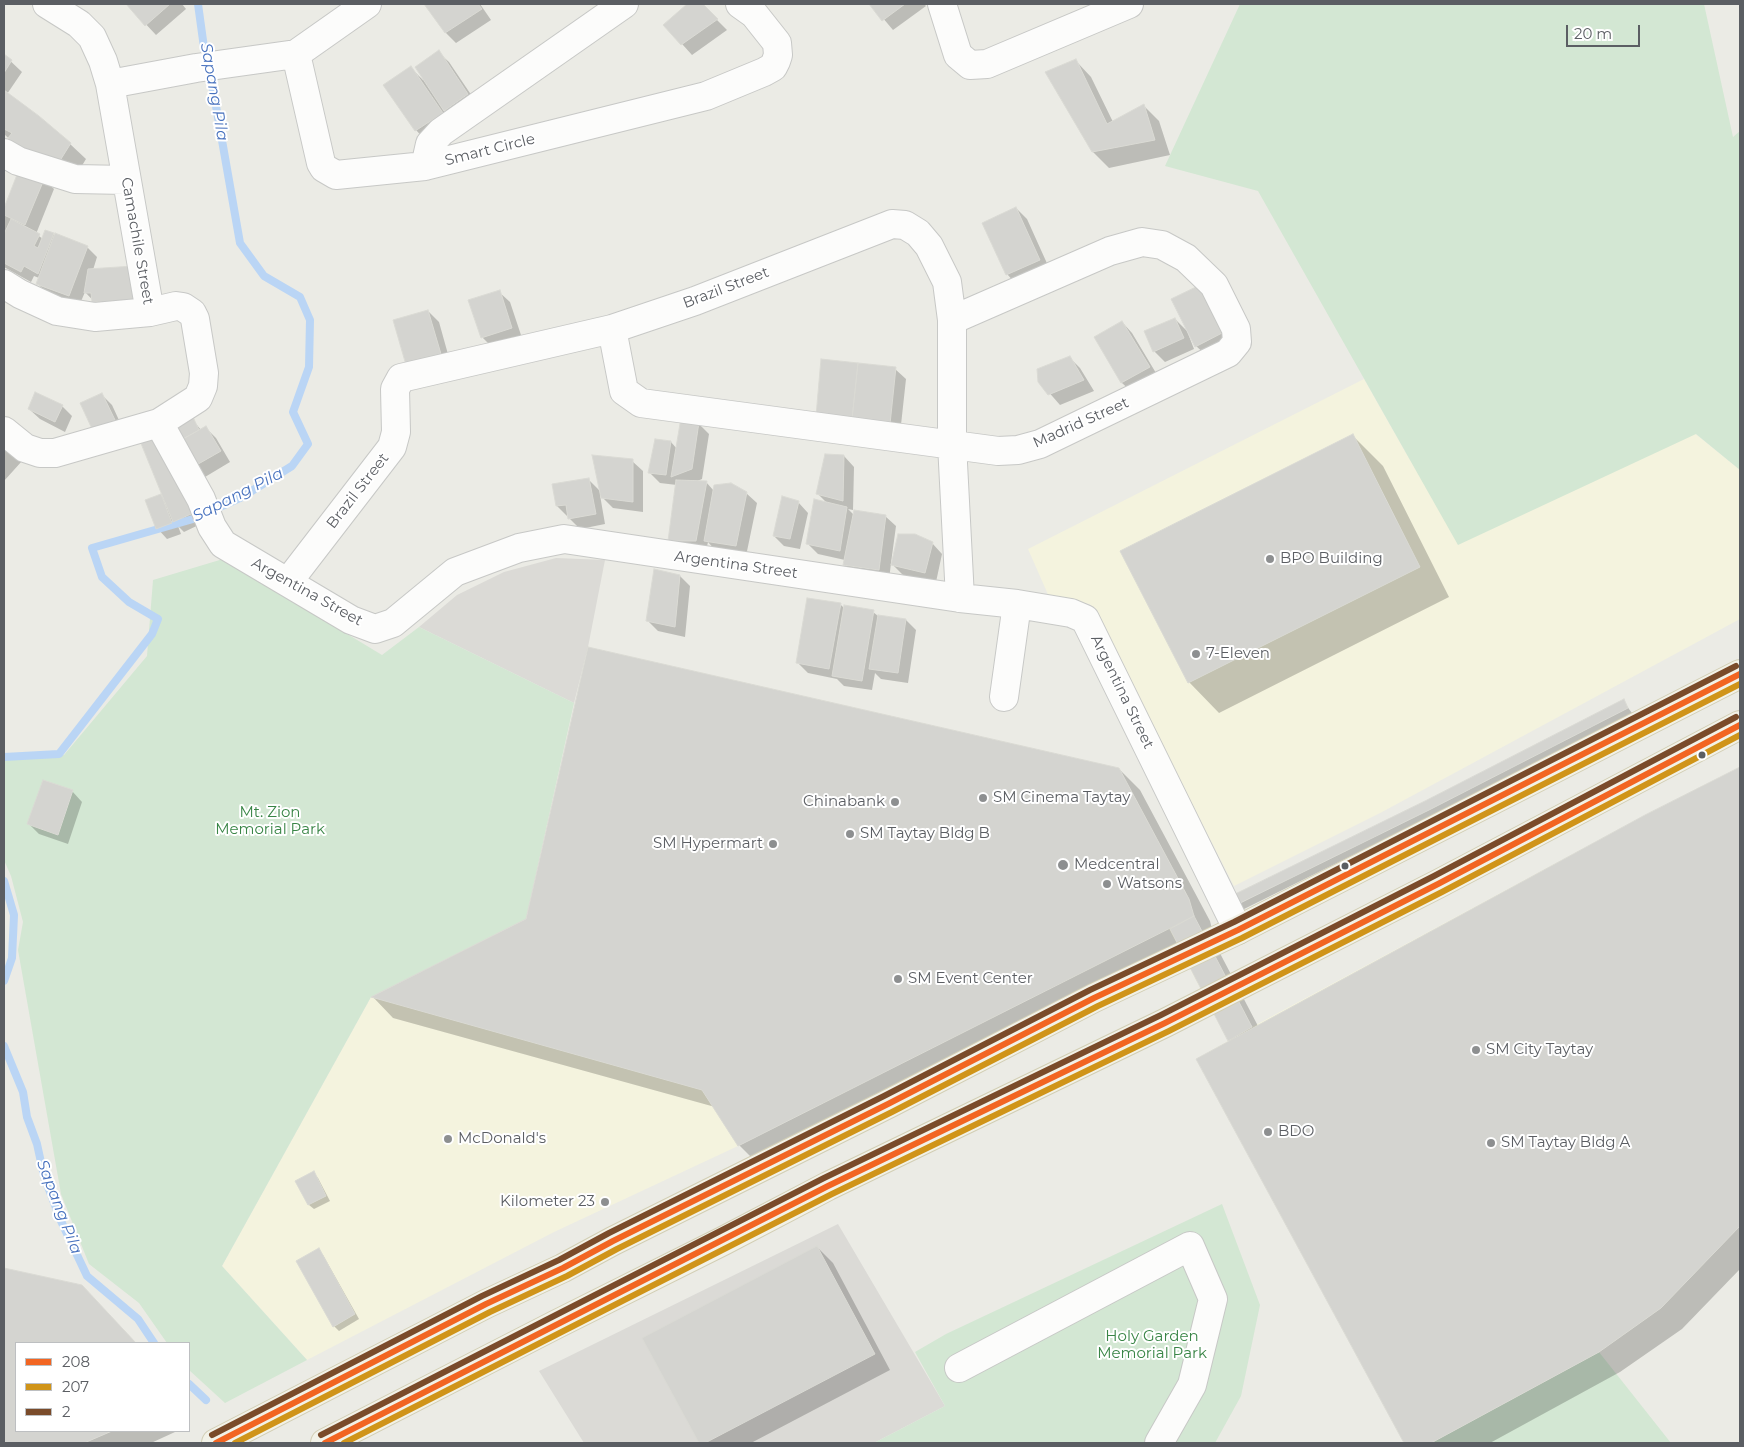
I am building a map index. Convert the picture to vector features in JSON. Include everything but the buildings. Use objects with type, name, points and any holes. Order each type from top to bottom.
[{"type":"main road","points":[[217,1443],[486,1304],[556,1271],[888,1104],[1094,998],[1238,930],[1740,674]]},
{"type":"main road","points":[[326,1443],[828,1186],[1165,1024],[1438,884],[1740,725]]},
{"type":"street","name":"Camachile Street","points":[[4,431],[25,448],[40,453],[55,453],[158,423],[198,398],[203,386],[204,374],[195,319],[192,313],[176,306],[150,312],[110,84],[103,61],[92,37],[79,24],[47,4]]},
{"type":"street","points":[[110,84],[208,66],[296,54],[368,4]]},
{"type":"street","points":[[425,166],[430,144],[441,132],[624,4]]},
{"type":"street","points":[[942,4],[958,55],[970,65],[987,64],[1129,4]]},
{"type":"street","name":"Smart Circle","points":[[296,54],[321,163],[324,168],[336,175],[425,166],[706,96],[756,77],[773,67],[778,55],[778,48],[777,43],[752,7]]},
{"type":"street","points":[[4,153],[18,161],[74,179],[126,180]]},
{"type":"street","name":"Brazil Street","points":[[288,582],[392,447],[396,432],[395,389],[401,378],[612,329],[696,301],[892,224],[905,225],[918,233],[929,246],[947,282],[952,320],[952,444],[960,598]]},
{"type":"street","name":"Madrid Street","points":[[612,329],[624,391],[640,403],[998,451],[1018,450],[1040,444],[1228,353],[1237,342],[1236,329],[1214,286],[1186,258],[1162,245],[1142,242],[1110,251],[952,320]]},
{"type":"street","points":[[4,284],[20,294],[58,311],[95,317],[150,312]]},
{"type":"street","name":"Argentina Street","points":[[158,423],[201,499],[212,527],[223,544],[351,620],[375,629],[393,623],[454,572],[518,548],[564,539],[960,598],[1017,604],[1071,613],[1085,619],[1238,930]]},
{"type":"street","points":[[1004,697],[1017,604]]},
{"type":"street","points":[[959,1368],[1190,1246],[1214,1299],[1192,1385],[1159,1443]]},
{"type":"shaded area","points":[[1607,362],[1740,470],[1740,619],[1382,812],[1234,886],[1090,604],[1050,599],[1028,549],[1364,379],[1410,460]]},
{"type":"shaded area","points":[[556,558],[605,560],[588,647],[574,703],[419,627],[457,595],[504,572]]},
{"type":"shaded area","name":"SM City Taytay","points":[[588,647],[1119,768],[1189,899],[1194,916],[1252,1027],[1645,815],[1740,767],[1740,1226],[1661,1308],[1599,1352],[1431,1443],[1404,1443],[1196,1059],[1228,1041],[1169,929],[738,1146],[554,1232],[307,1360],[222,1266],[371,997],[526,919]]},
{"type":"shaded area","points":[[838,1224],[945,1406],[874,1443],[584,1443],[539,1371]]},
{"type":"green space","points":[[1240,4],[1704,4],[1733,137],[1740,131],[1740,470],[1696,434],[1458,545],[1258,191],[1165,166]]},
{"type":"green space","name":"Mt. Zion Memorial Park","points":[[223,559],[382,655],[419,627],[574,703],[526,919],[371,997],[222,1266],[307,1360],[225,1403],[190,1371],[190,1342],[166,1342],[139,1303],[89,1264],[61,1194],[18,950],[23,922],[11,876],[4,860],[4,761],[34,756],[64,755],[147,656],[153,580]]},
{"type":"green space","name":"Holy Garden Memorial Park","points":[[1222,1204],[1260,1305],[1241,1396],[1215,1443],[874,1443],[945,1406],[915,1352],[946,1334]]},
{"type":"green space","points":[[1599,1352],[1671,1443],[1431,1443]]},
{"type":"waterway","name":"Sapang Pila","points":[[4,757],[59,754],[152,634],[158,619],[129,602],[102,577],[92,548],[193,519],[242,497],[292,466],[308,444],[293,412],[309,367],[310,320],[300,297],[264,276],[240,243],[213,89],[205,55],[198,4]]},
{"type":"waterway","name":"Sapang Pila","points":[[4,881],[14,915],[12,958],[4,981]]},
{"type":"waterway","name":"Sapang Pila","points":[[4,1046],[23,1092],[27,1117],[37,1144],[44,1176],[61,1221],[87,1276],[138,1319],[153,1342]]},
{"type":"waterway","name":"Sapang Pila","points":[[190,1385],[206,1400]]},
{"type":"transit line","name":"2","points":[[212,1435],[482,1296],[559,1260],[1090,990],[1234,922],[1736,666]]},
{"type":"transit line","name":"208","points":[[216,1443],[486,1304],[563,1268],[1094,998],[1238,930],[1740,674]]},
{"type":"transit line","name":"207","points":[[235,1443],[490,1312],[567,1276],[1098,1006],[1242,938],[1740,684]]},
{"type":"transit line","name":"2","points":[[321,1435],[824,1178],[1161,1015],[1434,876],[1736,717]]},
{"type":"transit line","name":"208","points":[[325,1443],[828,1186],[1165,1023],[1438,884],[1740,725]]},
{"type":"transit line","name":"207","points":[[344,1443],[832,1194],[1169,1031],[1442,892],[1740,735]]},
{"type":"place","name":"BPO Building","points":[[1270,559]]},
{"type":"place","name":"7-Eleven","points":[[1196,654]]},
{"type":"place","name":"SM Cinema Taytay","points":[[983,798]]},
{"type":"place","name":"Chinabank","points":[[895,802]]},
{"type":"place","name":"SM Taytay Bldg B","points":[[850,834]]},
{"type":"place","name":"SM Hypermart","points":[[773,844]]},
{"type":"place","name":"Medcentral","points":[[1063,865]]},
{"type":"place","name":"Watsons","points":[[1107,884]]},
{"type":"place","name":"SM Event Center","points":[[898,979]]},
{"type":"place","name":"SM City Taytay","points":[[1476,1050]]},
{"type":"place","name":"BDO","points":[[1268,1132]]},
{"type":"place","name":"McDonald's","points":[[448,1139]]},
{"type":"place","name":"SM Taytay Bldg A","points":[[1491,1143]]},
{"type":"place","name":"Kilometer 23","points":[[605,1202]]}]
